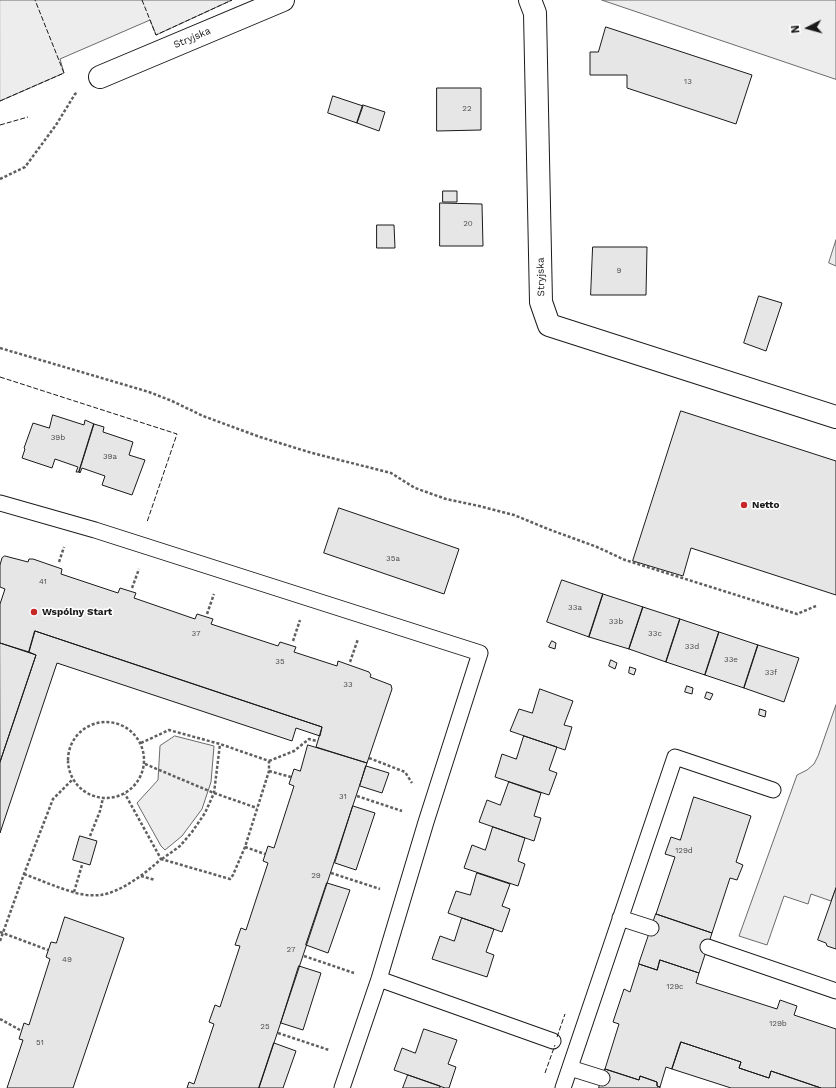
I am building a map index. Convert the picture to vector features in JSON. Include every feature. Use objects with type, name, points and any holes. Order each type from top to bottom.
[{"type":"street","name":"Stryjska","points":[[100,77],[283,0]]},
{"type":"street","name":"Stryjska","points":[[530,0],[535,13],[541,302],[549,325],[836,417]]},
{"type":"lane","points":[[0,503],[95,530],[480,653],[426,822],[379,979],[342,1088]]},
{"type":"lane","points":[[563,1088],[675,757],[773,790]]},
{"type":"lane","points":[[620,918],[651,928]]},
{"type":"lane","points":[[708,947],[836,991]]},
{"type":"lane","points":[[379,979],[553,1041]]},
{"type":"lane","points":[[570,1068],[602,1078]]},
{"type":"path","points":[[0,180],[24,167],[56,125],[75,94],[100,77]]},
{"type":"path","points":[[0,348],[149,392],[203,416],[260,437],[312,453],[391,472],[415,488],[446,499],[514,515],[633,563],[797,614],[816,606]]},
{"type":"path","points":[[59,562],[65,543]]},
{"type":"path","points":[[132,588],[139,568]]},
{"type":"path","points":[[207,614],[215,593]]},
{"type":"path","points":[[293,641],[299,621]]},
{"type":"path","points":[[350,662],[358,639]]},
{"type":"path","points":[[109,721],[120,724],[137,736],[144,750],[145,764],[140,777],[132,788],[125,794],[112,798],[103,798],[93,796],[85,792],[72,780],[68,767],[68,755],[71,744],[78,734],[87,726],[97,722],[109,721]]},
{"type":"path","points":[[141,743],[169,730],[220,744],[269,761],[294,751],[310,739],[318,741]]},
{"type":"path","points":[[24,874],[74,892],[93,895],[102,895],[123,886],[140,876],[180,846],[205,813],[214,793],[220,744]]},
{"type":"path","points":[[369,758],[405,772]]},
{"type":"path","points":[[125,794],[161,859],[230,879],[245,847],[269,771],[269,761]]},
{"type":"path","points":[[145,764],[214,793],[257,808]]},
{"type":"path","points":[[269,771],[291,777]]},
{"type":"path","points":[[0,941],[53,799],[72,780]]},
{"type":"path","points":[[357,796],[405,812]]},
{"type":"path","points":[[90,836],[100,811],[103,798]]},
{"type":"path","points":[[245,847],[265,854]]},
{"type":"path","points":[[74,892],[82,865]]},
{"type":"path","points":[[331,873],[380,889]]},
{"type":"path","points":[[140,876],[155,880]]},
{"type":"path","points":[[2,933],[48,950]]},
{"type":"path","points":[[304,956],[350,972]]},
{"type":"path","points":[[0,1020],[20,1030]]},
{"type":"path","points":[[278,1033],[323,1048]]},
{"type":"shaded area","points":[[0,0],[232,0],[156,35],[150,20],[60,59],[64,73],[0,101]]},
{"type":"shaded area","points":[[602,0],[836,0],[836,79]]},
{"type":"shaded area","points":[[836,240],[836,266],[829,263]]},
{"type":"shaded area","points":[[836,705],[836,888],[831,901],[811,894],[808,904],[784,896],[767,945],[739,936],[797,775],[807,770],[814,764]]},
{"type":"shaded area","points":[[175,736],[214,746],[211,782],[202,809],[182,836],[165,850],[161,846],[137,803],[158,780],[160,746]]},
{"type":"building","points":[[606,27],[752,75],[736,124],[627,88],[627,75],[590,75],[590,52],[598,52]]},
{"type":"building","points":[[437,88],[481,88],[481,130],[437,131]]},
{"type":"building","points":[[333,96],[363,106],[357,123],[328,113]]},
{"type":"building","points":[[363,105],[385,112],[379,131],[357,123]]},
{"type":"building","points":[[443,191],[457,191],[457,202],[443,202]]},
{"type":"building","points":[[440,203],[482,204],[483,246],[440,246]]},
{"type":"building","points":[[377,225],[394,225],[395,248],[377,248]]},
{"type":"building","points":[[593,247],[647,247],[646,295],[591,295]]},
{"type":"building","points":[[759,296],[782,303],[766,351],[744,343]]},
{"type":"building","name":"Netto","points":[[681,411],[836,461],[836,595],[691,548],[683,576],[633,561]]},
{"type":"building","points":[[53,415],[84,425],[85,420],[94,424],[79,472],[76,472],[78,467],[55,459],[52,468],[22,458],[33,423],[49,428]]},
{"type":"building","points":[[94,424],[104,427],[103,432],[133,442],[129,455],[145,460],[132,495],[102,485],[105,476],[82,468],[80,473],[79,472]]},
{"type":"building","points":[[339,508],[459,549],[444,594],[324,553]]},
{"type":"building","points":[[5,556],[28,562],[29,559],[33,559],[62,569],[61,574],[118,593],[120,588],[136,593],[134,598],[195,619],[197,614],[213,619],[211,624],[278,646],[280,642],[296,647],[294,652],[337,666],[338,661],[369,672],[371,675],[370,677],[391,685],[392,689],[367,763],[316,747],[322,727],[35,631],[29,652],[0,643],[0,604],[5,589],[0,587],[0,565],[2,558]]},
{"type":"building","points":[[562,580],[603,594],[589,637],[547,622]]},
{"type":"building","points":[[603,594],[643,607],[629,649],[589,637]]},
{"type":"building","points":[[643,607],[680,619],[666,662],[629,649]]},
{"type":"building","points":[[680,619],[719,632],[705,675],[666,662]]},
{"type":"building","points":[[35,631],[322,727],[320,736],[296,728],[292,741],[57,663],[0,833],[0,762],[36,655],[29,652]]},
{"type":"building","points":[[719,632],[758,645],[744,688],[705,675]]},
{"type":"building","points":[[552,641],[556,643],[555,649],[549,647]]},
{"type":"building","points":[[0,643],[36,655],[0,762]]},
{"type":"building","points":[[758,645],[799,658],[784,702],[744,688]]},
{"type":"building","points":[[611,660],[617,663],[615,669],[609,666]]},
{"type":"building","points":[[630,667],[636,669],[634,675],[629,673]]},
{"type":"building","points":[[687,686],[693,688],[692,694],[685,692]]},
{"type":"building","points":[[540,689],[573,701],[564,725],[572,727],[565,750],[510,731],[519,709],[532,713]]},
{"type":"building","points":[[707,692],[713,694],[710,700],[705,698]]},
{"type":"building","points":[[760,709],[766,711],[765,717],[759,715]]},
{"type":"building","points":[[524,736],[557,747],[549,770],[557,773],[549,795],[495,777],[502,754],[516,759]]},
{"type":"building","points":[[308,745],[367,763],[259,1088],[187,1088],[189,1082],[194,1084],[214,1024],[209,1022],[215,1005],[220,1007],[240,946],[235,945],[241,928],[246,930],[268,863],[263,861],[268,846],[274,848],[294,786],[289,784],[294,769],[300,771]]},
{"type":"building","points":[[366,766],[389,773],[382,793],[360,786]]},
{"type":"building","points":[[509,782],[541,793],[534,816],[541,818],[534,841],[479,822],[487,800],[500,805]]},
{"type":"building","points":[[694,797],[751,816],[736,862],[743,865],[737,880],[730,878],[712,933],[656,914],[675,857],[665,854],[671,837],[680,840]]},
{"type":"building","points":[[353,806],[375,813],[356,870],[335,863]]},
{"type":"building","points":[[493,827],[525,838],[518,861],[525,864],[518,886],[464,868],[472,845],[485,850]]},
{"type":"building","points":[[80,836],[97,841],[90,865],[73,860]]},
{"type":"building","points":[[477,873],[510,884],[502,906],[510,909],[502,932],[448,913],[456,891],[470,895]]},
{"type":"building","points":[[327,883],[350,890],[328,953],[306,945]]},
{"type":"building","points":[[836,888],[836,949],[827,946],[826,943],[818,940]]},
{"type":"building","points":[[656,914],[712,933],[699,973],[660,960],[657,970],[639,964]]},
{"type":"building","points":[[65,917],[124,938],[73,1088],[7,1088],[23,1040],[19,1039],[24,1023],[29,1025],[50,959],[46,957],[51,942],[56,943]]},
{"type":"building","points":[[462,918],[494,929],[486,952],[494,955],[487,977],[432,959],[440,936],[454,941]]},
{"type":"building","points":[[660,960],[699,973],[696,983],[777,1009],[780,1000],[797,1006],[794,1015],[836,1029],[836,1088],[821,1088],[771,1071],[769,1078],[739,1068],[741,1062],[681,1042],[672,1069],[666,1067],[660,1087],[657,1086],[657,1082],[640,1076],[639,1080],[605,1069],[619,1024],[613,1022],[624,989],[630,992],[639,964],[657,970]]},
{"type":"building","points":[[299,966],[321,973],[303,1030],[281,1023]]},
{"type":"building","points":[[424,1029],[457,1040],[448,1064],[456,1067],[449,1088],[445,1088],[394,1070],[402,1048],[415,1053]]},
{"type":"building","points":[[681,1042],[741,1062],[739,1068],[769,1078],[771,1071],[821,1088],[731,1088],[672,1069]]},
{"type":"building","points":[[274,1043],[296,1051],[283,1088],[259,1088]]},
{"type":"building","points":[[605,1069],[639,1080],[640,1076],[657,1082],[657,1086],[660,1088],[599,1088]]},
{"type":"building","points":[[408,1075],[440,1086],[440,1088],[403,1088]]},
{"type":"fence","points":[[0,101],[64,73],[35,0]]},
{"type":"fence","points":[[142,0],[156,35],[232,0]]},
{"type":"fence","points":[[0,125],[28,117]]},
{"type":"fence","points":[[0,377],[177,434],[147,522]]},
{"type":"fence","points":[[557,1037],[565,1014]]},
{"type":"fence","points":[[545,1073],[555,1045]]},
{"type":"place","name":"Netto","points":[[744,505]]},
{"type":"place","name":"Wspólny Start","points":[[34,612]]}]
